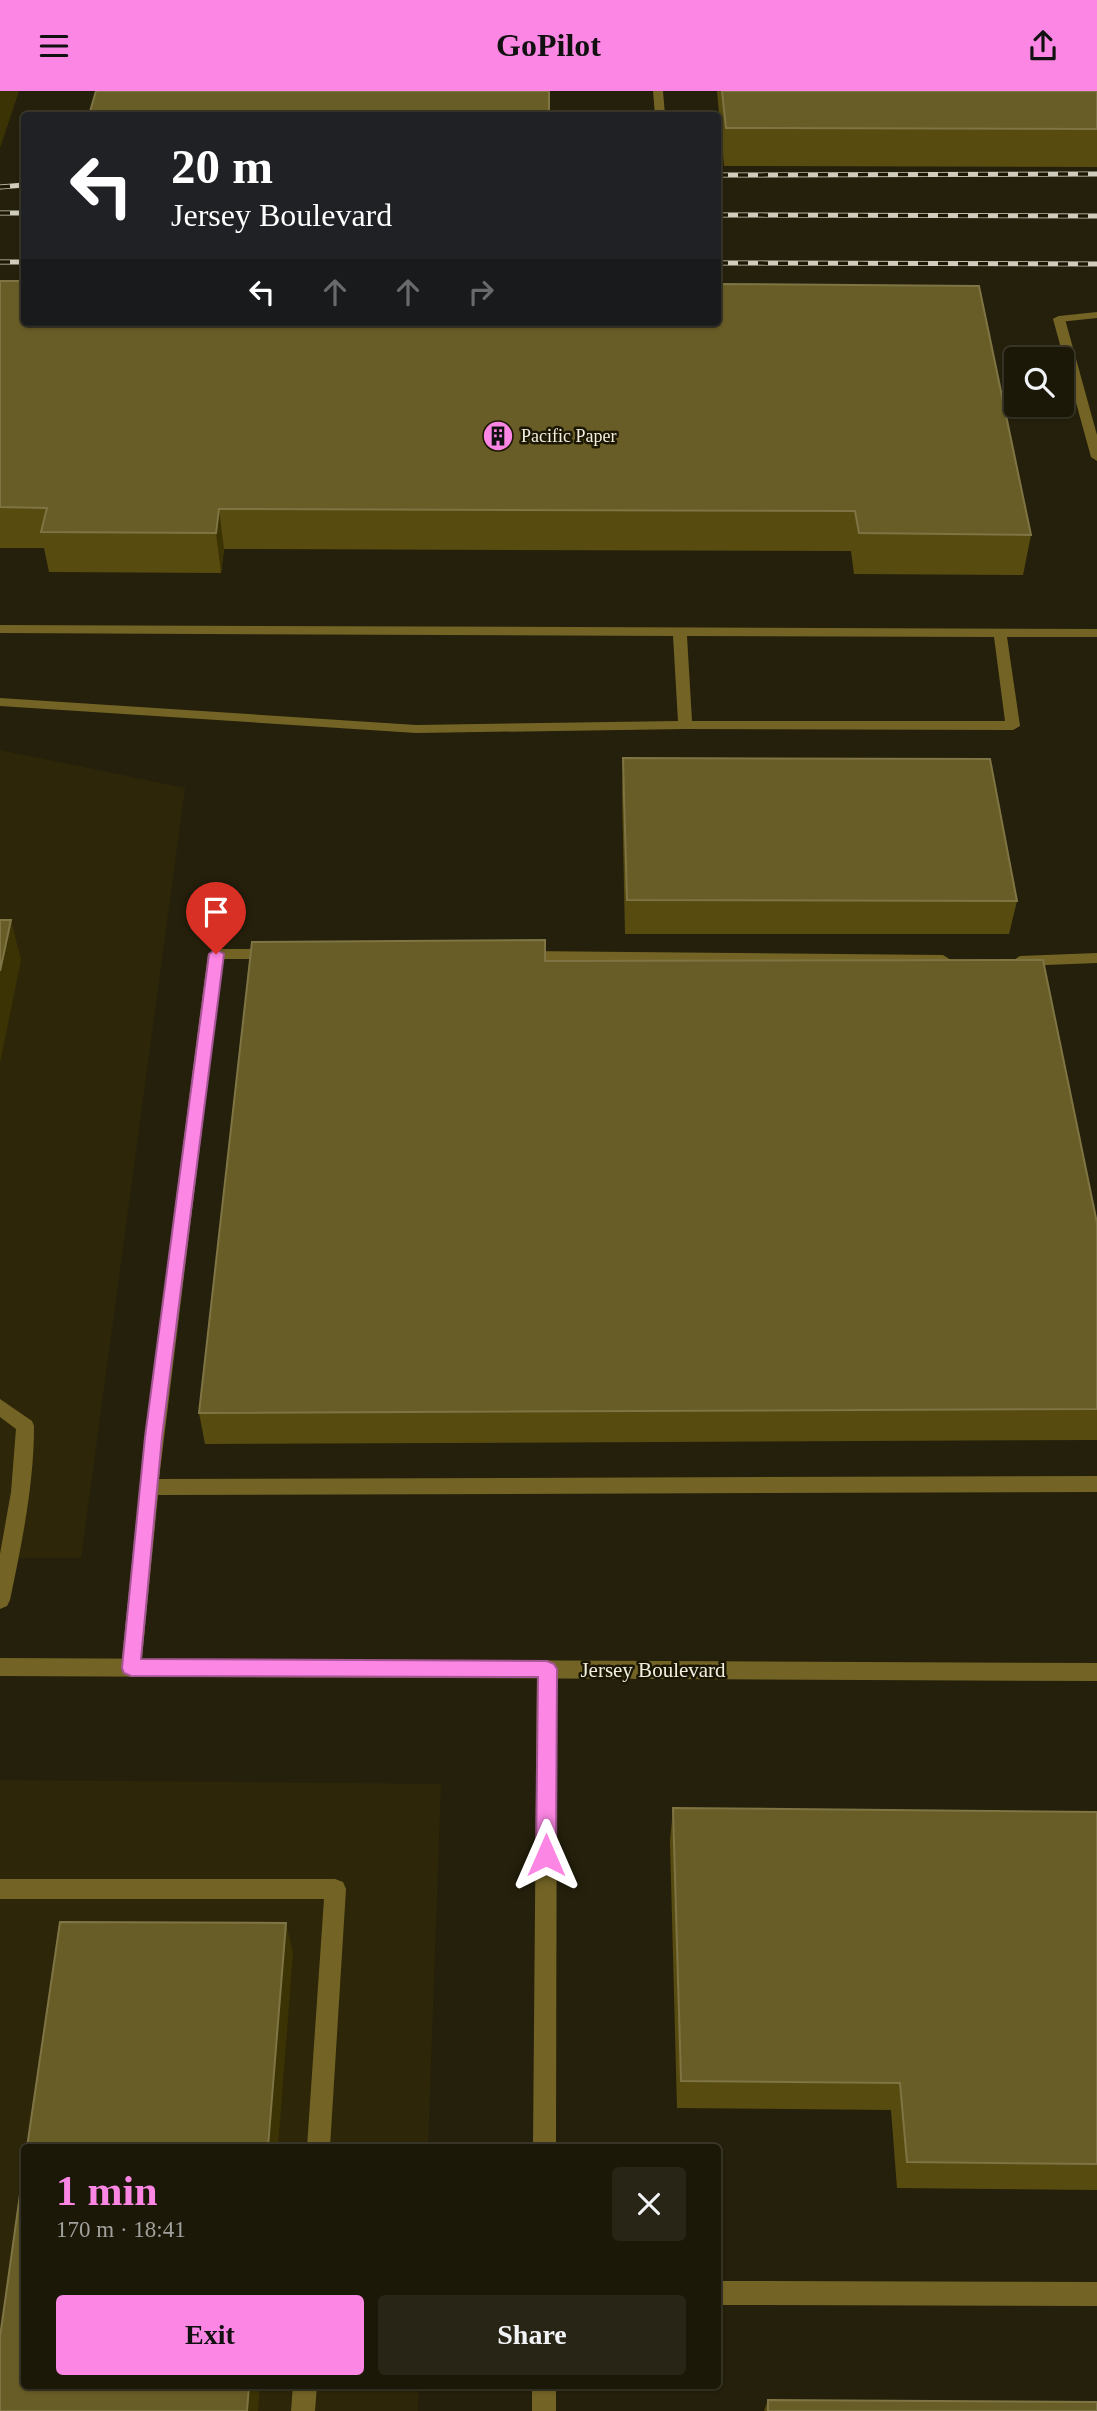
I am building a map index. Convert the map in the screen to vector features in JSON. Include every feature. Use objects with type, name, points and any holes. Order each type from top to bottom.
[{"type":"street","points":[[659,91],[660,112]]},
{"type":"street","points":[[1097,315],[1059,319],[1097,457]]},
{"type":"street","points":[[0,629],[1097,633]]},
{"type":"street","points":[[680,632],[685,725]]},
{"type":"street","points":[[0,702],[416,729],[685,725],[1013,726],[1000,633]]},
{"type":"street","points":[[131,1668],[149,1487],[216,954],[285,954]]},
{"type":"street","points":[[506,956],[960,960]]},
{"type":"street","points":[[1001,961],[1097,958]]},
{"type":"street","points":[[0,1407],[25,1426],[26,1461],[18,1516],[0,1600]]},
{"type":"street","points":[[149,1487],[1097,1484]]},
{"type":"street","name":"Jersey Boulevard","points":[[0,1667],[1097,1672]]},
{"type":"street","points":[[544,2144],[547,1669]]},
{"type":"street","points":[[0,1889],[335,1889],[319,2144]]},
{"type":"street","points":[[721,2293],[1097,2294]]},
{"type":"street","points":[[303,2411],[305,2389]]},
{"type":"street","points":[[544,2389],[544,2411]]},
{"type":"shaded area","points":[[0,750],[185,788],[81,1558],[0,1558]]},
{"type":"shaded area","points":[[0,1780],[441,1784],[428,2144],[21,2144],[21,2389],[419,2389],[418,2411],[0,2411]]},
{"type":"building","points":[[96,91],[549,91],[549,112],[90,112]]},
{"type":"building","points":[[722,91],[1097,91],[1097,129],[726,128]]},
{"type":"building","name":"Pacific Paper","points":[[0,281],[21,281],[21,326],[721,326],[721,284],[979,286],[1004,406],[1004,417],[1006,417],[1031,535],[859,533],[855,511],[219,509],[216,533],[41,532],[47,508],[0,507]]},
{"type":"building","points":[[623,758],[990,759],[1017,901],[627,900]]},
{"type":"building","points":[[0,920],[11,920],[0,971]]},
{"type":"building","points":[[545,940],[545,961],[1043,960],[1097,1223],[1097,1409],[199,1413],[252,942]]},
{"type":"building","points":[[673,1808],[1097,1812],[1097,2164],[907,2162],[900,2083],[681,2081]]},
{"type":"building","points":[[60,1922],[286,1923],[268,2144],[27,2144]]},
{"type":"building","points":[[21,2187],[21,2389],[249,2389],[247,2411],[0,2411],[0,2337]]},
{"type":"building","points":[[768,2400],[1097,2402],[1097,2411],[768,2411]]},
{"type":"railway","points":[[721,175],[1097,174]]},
{"type":"railway","points":[[0,187],[21,185]]},
{"type":"railway","points":[[0,213],[21,213]]},
{"type":"railway","points":[[721,215],[1097,216]]},
{"type":"railway","points":[[0,262],[21,262]]},
{"type":"railway","points":[[721,263],[1097,264]]},
{"type":"place","name":"Pacific Paper","points":[[498,436]]},
{"type":"route","points":[[216,954],[154,1437],[131,1668],[547,1669],[546,1855]]}]
